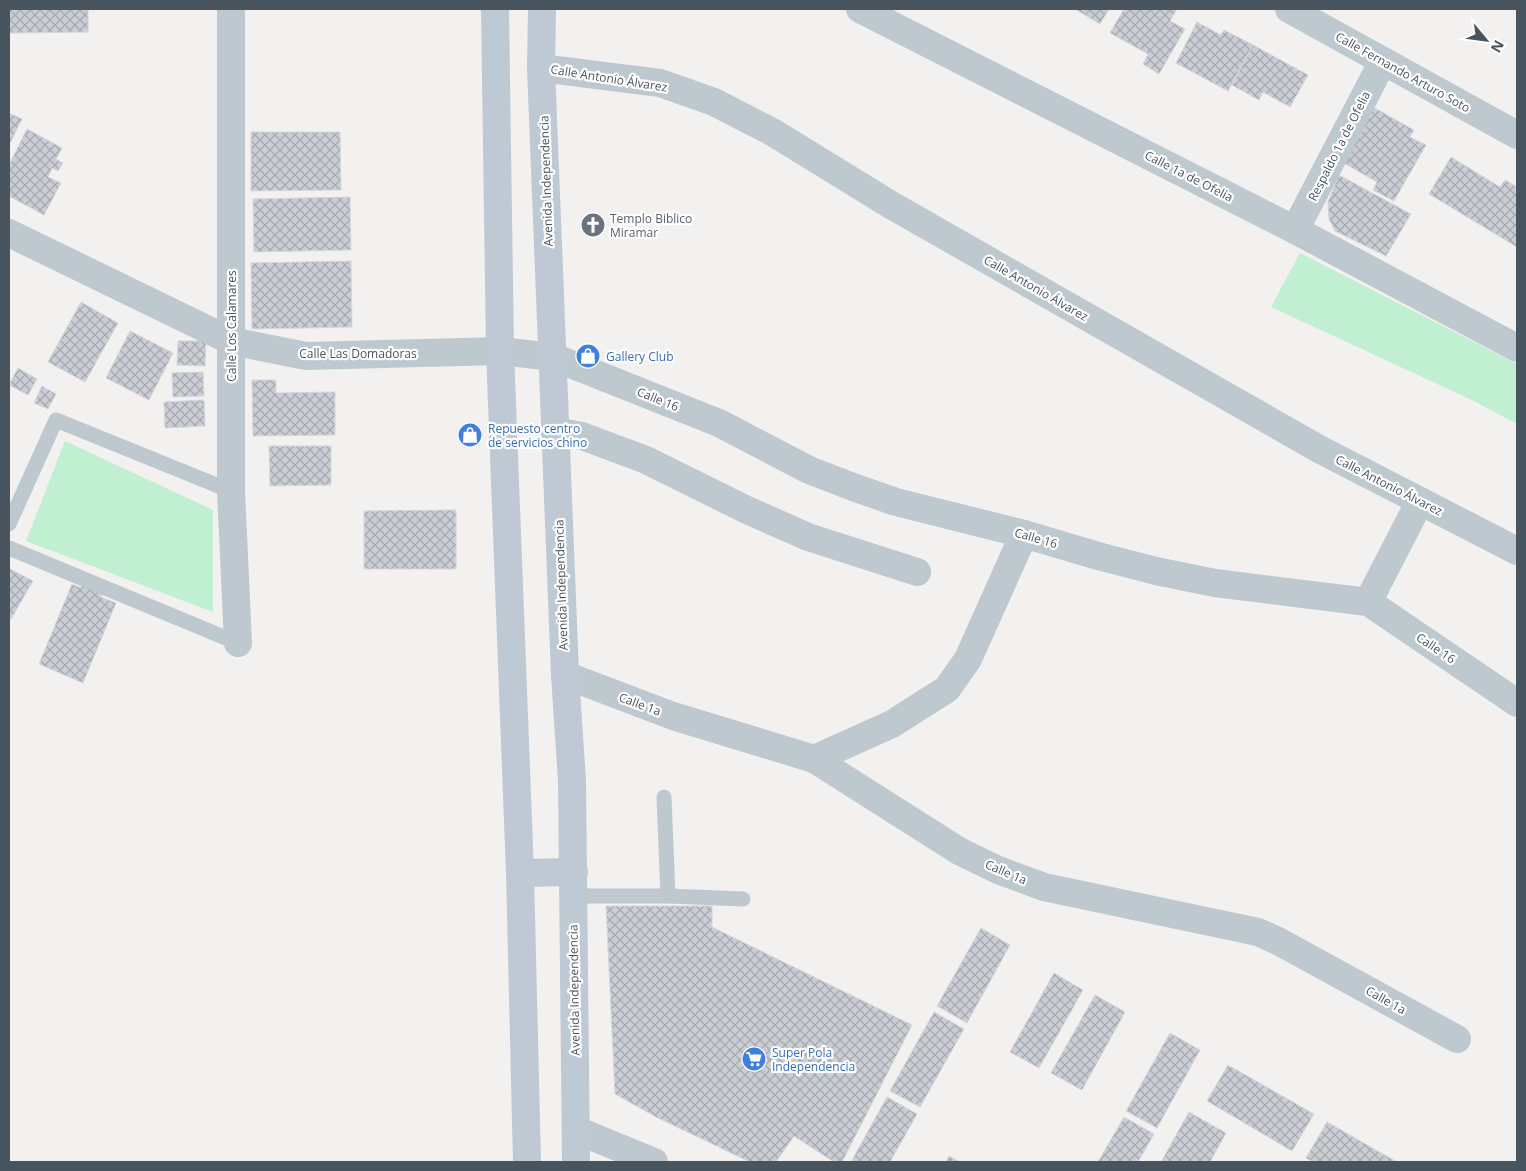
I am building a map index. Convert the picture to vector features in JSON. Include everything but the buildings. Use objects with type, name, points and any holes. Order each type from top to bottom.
[{"type":"main road","points":[[495,9],[500,351],[520,873],[528,1162]]},
{"type":"main road","name":"Avenida Independencia","points":[[542,9],[541,68],[555,431],[565,676],[572,781],[576,1162]]},
{"type":"main road","points":[[520,873],[573,884]]},
{"type":"street","name":"Calle Los Calamares","points":[[231,9],[231,491],[238,643]]},
{"type":"street","name":"Calle 1a de Ofelia","points":[[860,9],[1295,230],[1517,348]]},
{"type":"street","name":"Calle Fernando Arturo Soto","points":[[1289,9],[1517,134]]},
{"type":"street","name":"Respaldo 1a de Ofelia","points":[[1295,230],[1383,61]]},
{"type":"street","name":"Calle Antonio Álvarez","points":[[541,68],[660,83],[714,102],[774,133],[891,205],[1319,449],[1517,551]]},
{"type":"street","name":"Calle Las Domadoras","points":[[9,233],[231,341],[306,356],[500,351],[553,357]]},
{"type":"street","name":"Calle 16","points":[[553,357],[719,423],[809,470],[896,502],[1024,534],[1156,571],[1215,583],[1368,602],[1517,703]]},
{"type":"street","points":[[555,431],[582,436],[646,460],[747,510],[808,537],[917,572]]},
{"type":"street","points":[[1368,602],[1420,501]]},
{"type":"street","points":[[814,759],[892,724],[947,689],[968,659],[1024,534]]},
{"type":"street","name":"Calle 1a","points":[[565,676],[673,716],[814,759],[959,851],[998,870],[1044,887],[1258,932],[1457,1038]]},
{"type":"street","points":[[576,1130],[654,1162]]},
{"type":"lane","points":[[9,524],[56,420],[231,491]]},
{"type":"lane","points":[[9,548],[238,643]]},
{"type":"lane","points":[[664,798],[668,896]]},
{"type":"lane","points":[[573,884],[668,896],[743,899]]},
{"type":"green space","points":[[1300,253],[1517,364],[1517,424],[1474,401],[1271,307]]},
{"type":"green space","points":[[65,441],[213,510],[213,612],[26,541]]},
{"type":"place","name":"Templo Biblico Miramar","points":[[593,225]]},
{"type":"place","name":"Gallery Club","points":[[588,356]]},
{"type":"place","name":"Repuesto centro de servicios chino","points":[[470,435]]},
{"type":"place","name":"Super Pola Independencia","points":[[754,1059]]}]
